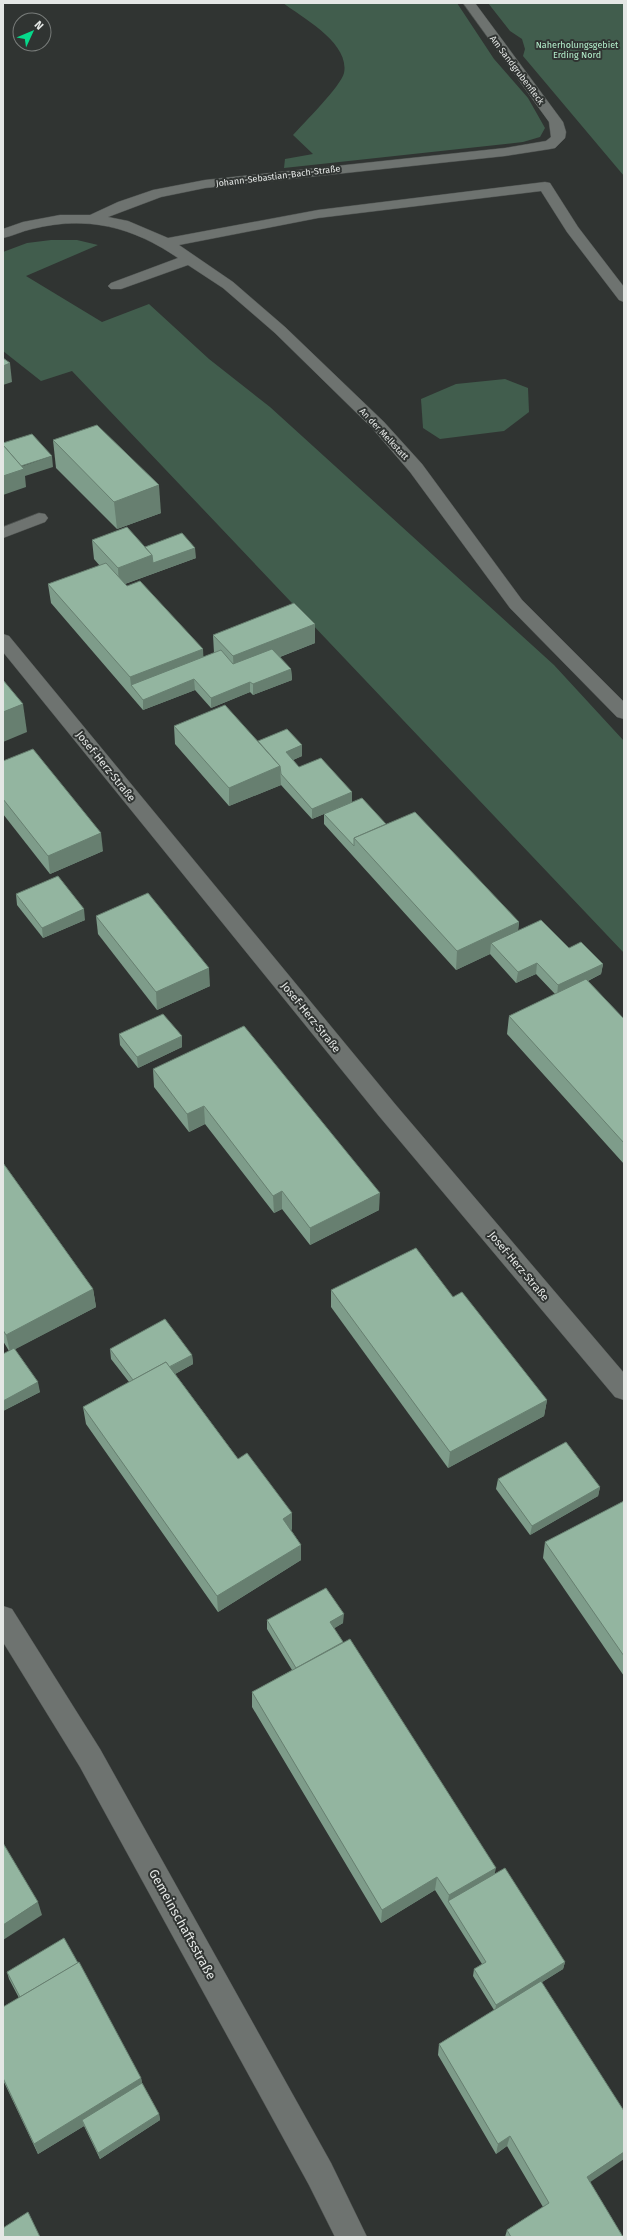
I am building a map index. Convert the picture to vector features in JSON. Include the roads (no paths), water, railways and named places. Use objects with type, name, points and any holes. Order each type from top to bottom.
[{"type":"street","name":"Am Sandgrubenfleck","points":[[469,3],[556,122],[559,132],[558,138]]},
{"type":"street","name":"Johann-Sebastian-Bach-Straße","points":[[3,234],[28,225],[60,219],[92,219],[122,205],[158,193],[205,184],[526,149],[550,145],[558,138]]},
{"type":"street","points":[[166,243],[318,214],[545,186],[572,229],[624,297]]},
{"type":"street","name":"An der Melkstatt","points":[[92,219],[123,224],[166,243],[228,285],[280,330],[378,425],[416,468],[516,604],[624,713]]},
{"type":"street","points":[[116,286],[190,259]]},
{"type":"street","points":[[3,533],[39,518]]},
{"type":"street","name":"Josef-Herz-Straße","points":[[3,640],[387,1110],[624,1390]]},
{"type":"street","name":"Gemeinschaftsstraße","points":[[3,1618],[90,1758],[316,2167],[351,2237]]},
{"type":"park label","name":"Naherholungsgebiet Erding Nord","points":[[577,50]]}]
